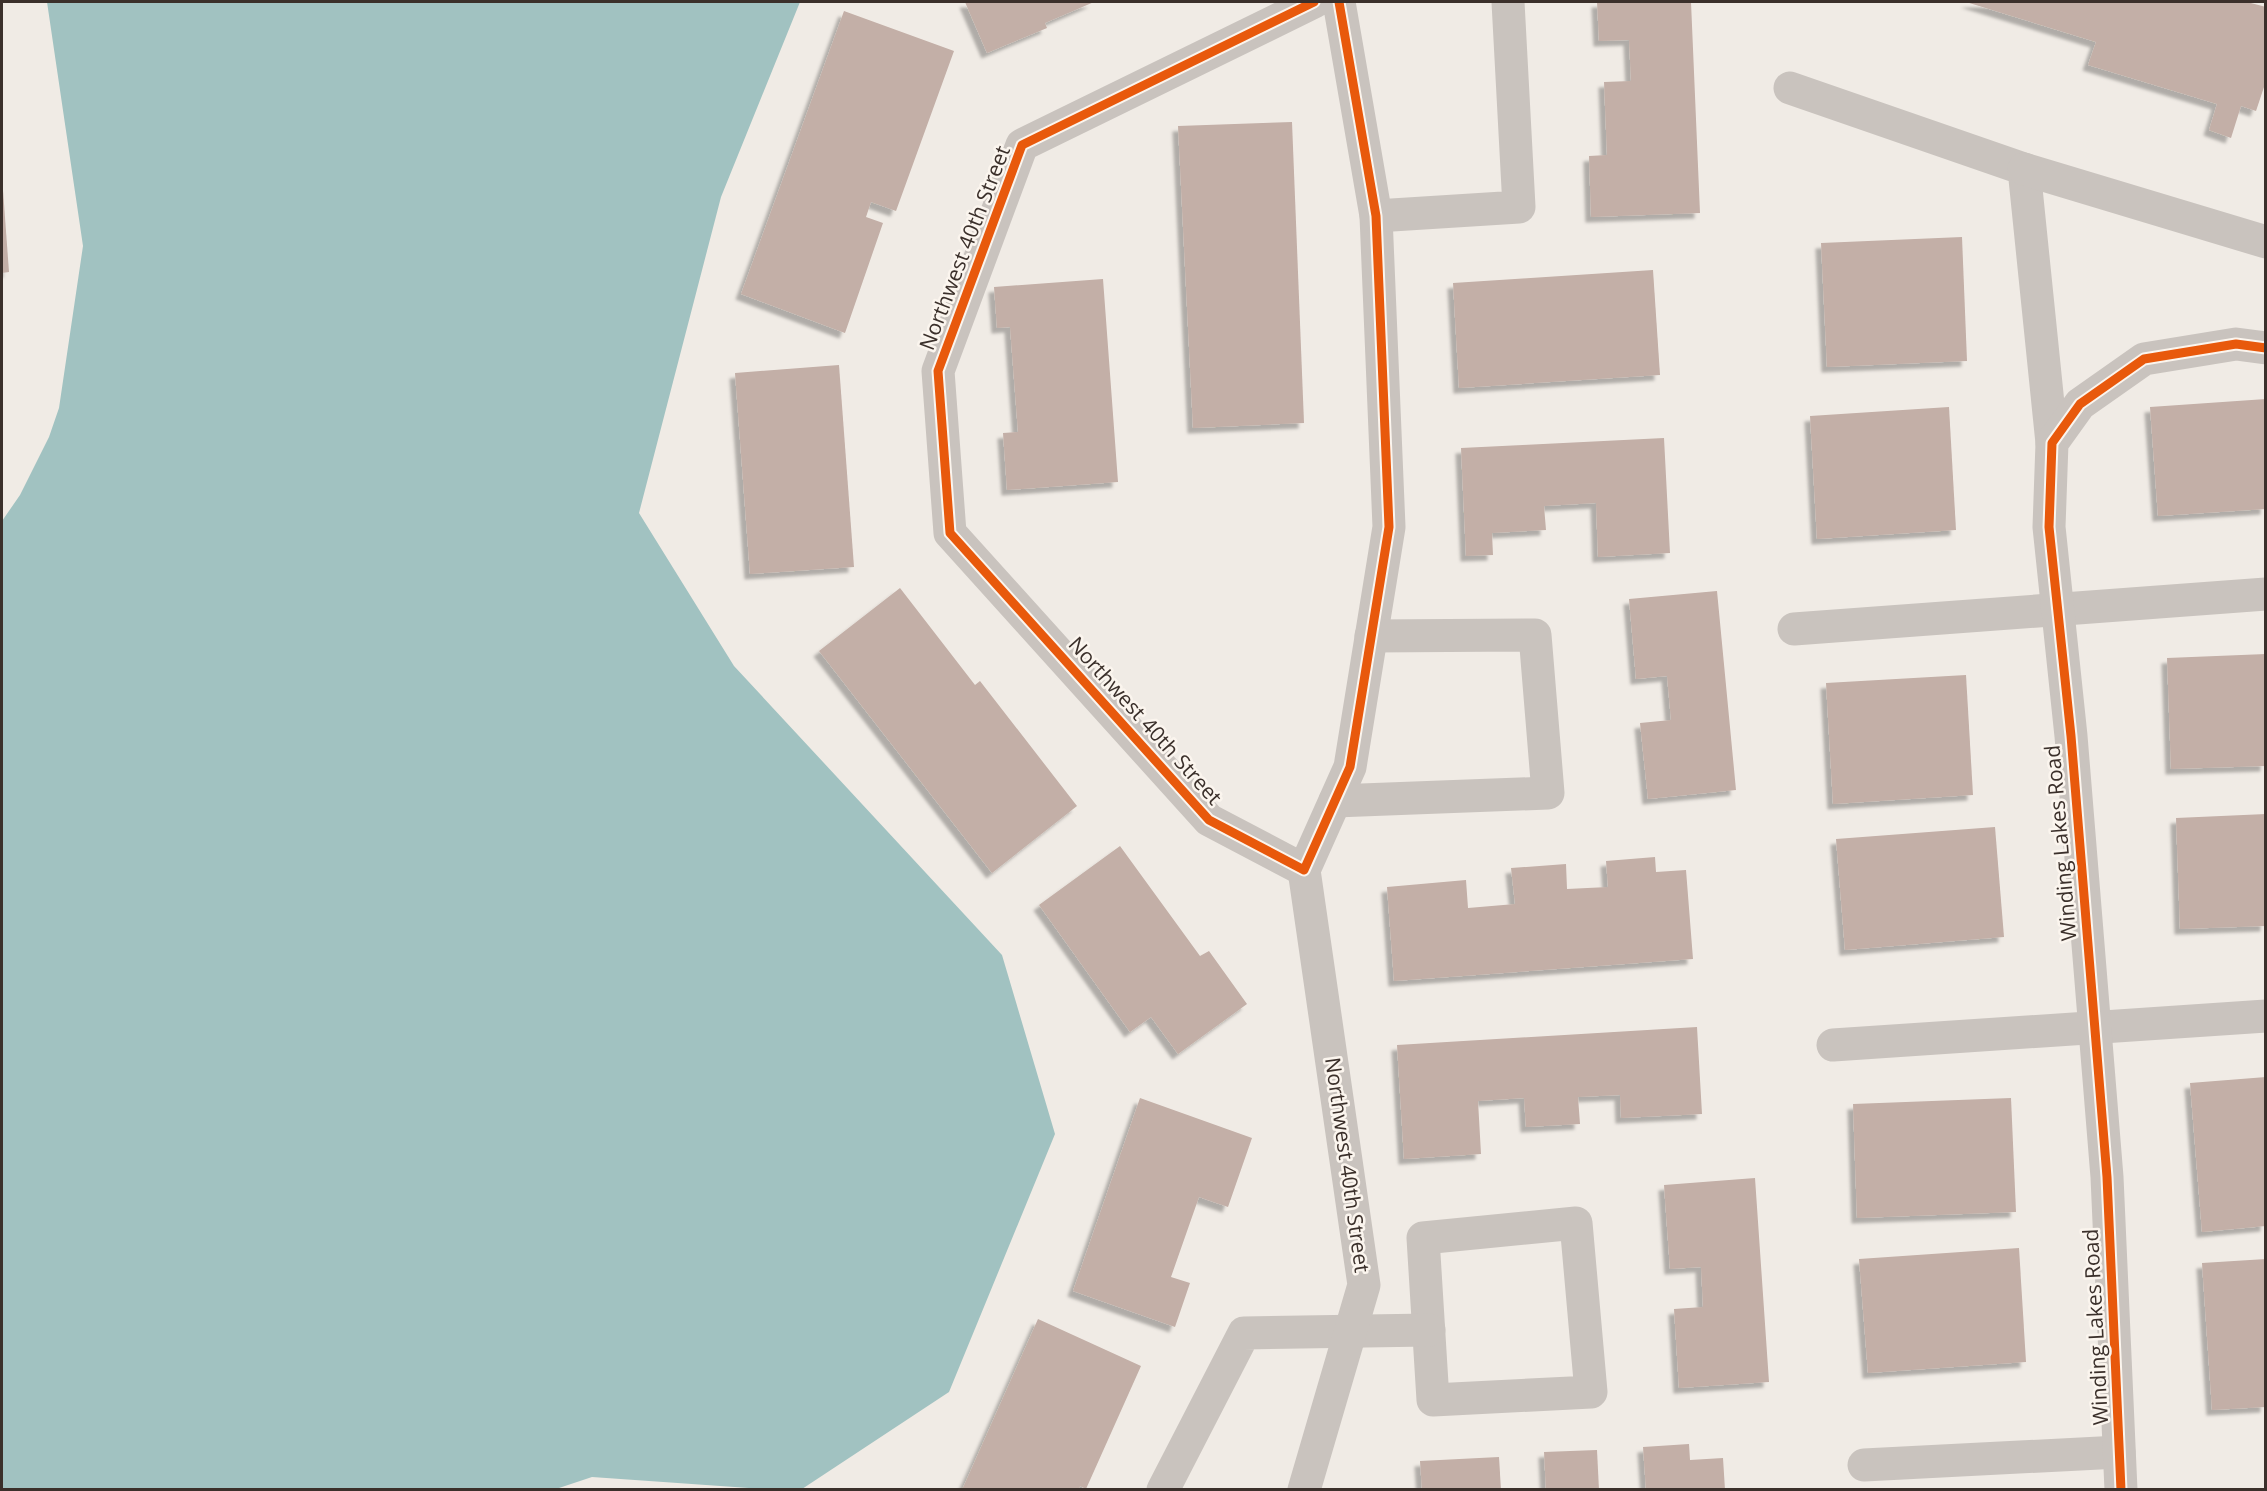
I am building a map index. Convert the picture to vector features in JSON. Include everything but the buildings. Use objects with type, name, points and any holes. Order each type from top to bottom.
[{"type":"street","name":"Northwest 40th Street","points":[[1304,1490],[1364,1285],[1304,870],[1209,820],[950,533],[938,371],[1022,145],[1314,2]]},
{"type":"street","points":[[1304,870],[1350,767],[1389,527],[1376,216],[1339,2]]},
{"type":"street","points":[[1376,216],[1519,207],[1508,2]]},
{"type":"street","points":[[1790,88],[2024,169],[2265,242]]},
{"type":"street","name":"Winding Lakes Road","points":[[2024,169],[2052,443],[2049,526],[2072,748],[2107,1177],[2121,1490]]},
{"type":"street","points":[[2052,443],[2080,404],[2144,359],[2251,346],[2265,324]]},
{"type":"street","points":[[1794,629],[2265,594]]},
{"type":"street","points":[[1335,801],[1548,793],[1535,635],[1371,636]]},
{"type":"street","points":[[1833,1045],[2265,1016]]},
{"type":"street","points":[[1576,1223],[1591,1392],[1434,1400],[1429,1329],[1423,1238],[1576,1223]]},
{"type":"street","points":[[1163,1490],[1244,1334],[1429,1329]]},
{"type":"street","points":[[1864,1465],[2120,1452]]},
{"type":"water","points":[[47,2],[800,2],[721,197],[639,513],[734,666],[1002,955],[1055,1134],[949,1392],[802,1489],[763,1489],[592,1477],[553,1490],[2,1489],[2,521],[20,495],[49,437],[59,408],[83,246]]},
{"type":"cycle path","points":[[1314,2],[1022,145],[938,371],[950,533],[1209,820],[1304,870],[1350,767],[1389,527],[1376,216],[1339,2]]},
{"type":"cycle path","points":[[2121,1490],[2107,1177],[2071,736],[2049,527],[2052,443],[2080,404],[2144,359],[2236,344],[2266,348]]}]
